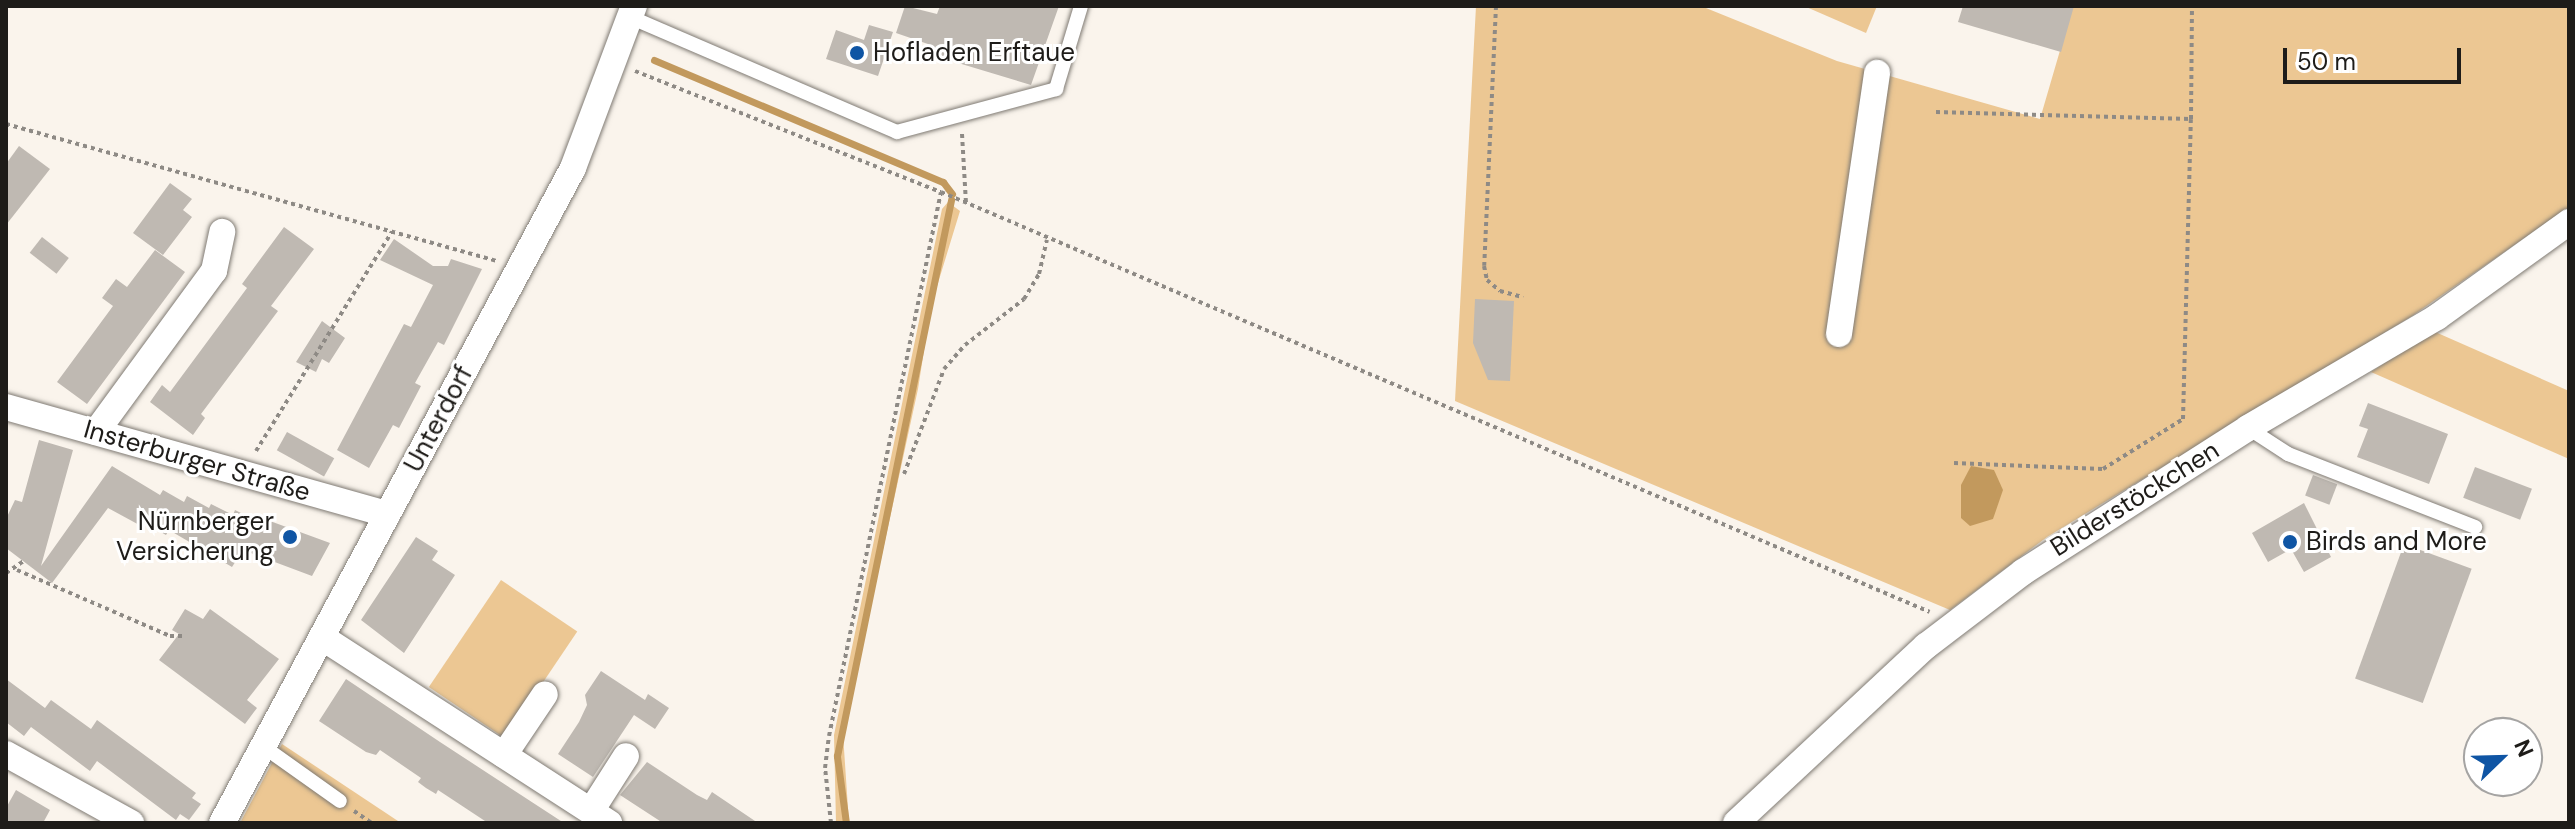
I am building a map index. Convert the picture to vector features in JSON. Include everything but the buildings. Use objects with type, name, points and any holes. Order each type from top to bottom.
[{"type":"street","name":"Unterdorf","points":[[222,823],[573,168],[632,12]]},
{"type":"street","points":[[1839,334],[1877,73]]},
{"type":"street","name":"Bilderstöckchen","points":[[1736,823],[1949,627],[2067,542],[2248,428],[2437,317],[2569,222]]},
{"type":"street","points":[[96,432],[214,271],[222,232]]},
{"type":"street","name":"Insterburger Straße","points":[[6,407],[387,514]]},
{"type":"street","points":[[323,638],[600,817],[626,756]]},
{"type":"street","points":[[504,755],[545,694]]},
{"type":"street","points":[[6,754],[131,823]]},
{"type":"lane","points":[[632,12],[897,132],[1056,89],[1081,6]]},
{"type":"lane","points":[[2248,428],[2288,454],[2475,527]]},
{"type":"lane","points":[[264,747],[340,801]]},
{"type":"path","points":[[1496,6],[1484,266],[1487,280],[1500,291],[1523,297]]},
{"type":"path","points":[[1954,463],[2103,469],[2183,419],[2192,6]]},
{"type":"path","points":[[615,63],[941,192],[1047,240],[1917,605],[1949,627]]},
{"type":"path","points":[[1936,112],[2191,119]]},
{"type":"path","points":[[960,116],[966,203]]},
{"type":"path","points":[[6,124],[521,267]]},
{"type":"path","points":[[831,823],[825,768],[829,736],[941,192]]},
{"type":"path","points":[[242,473],[392,232]]},
{"type":"path","points":[[904,474],[944,369],[1024,299],[1036,281],[1047,240]]},
{"type":"path","points":[[6,573],[17,570],[24,561]]},
{"type":"path","points":[[17,570],[170,636],[185,636]]},
{"type":"shaded area","points":[[1476,6],[1701,6],[1837,61],[2040,119],[2073,6],[2569,6],[2569,207],[2412,316],[2047,537],[1950,610],[1455,401]]},
{"type":"shaded area","points":[[1804,6],[1877,6],[1866,33]]},
{"type":"shaded area","points":[[948,202],[960,211],[931,306],[918,389],[843,734],[849,823],[836,823],[834,735],[942,209]]},
{"type":"shaded area","points":[[2433,331],[2569,391],[2569,459],[2371,372]]},
{"type":"shaded area","points":[[1971,466],[1994,470],[2003,490],[1993,519],[1970,526],[1961,518],[1961,485]]},
{"type":"shaded area","points":[[501,580],[577,631],[505,738],[429,687]]},
{"type":"shaded area","points":[[282,744],[401,823],[240,823]]},
{"type":"waterway","points":[[654,60],[943,182],[952,194]]},
{"type":"waterway","points":[[846,823],[837,756],[951,200]]},
{"type":"place","name":"Hofladen Erftaue","points":[[857,53]]},
{"type":"place","name":"Nürnberger Versicherung","points":[[290,537]]},
{"type":"place","name":"Birds and More","points":[[2290,542]]}]
